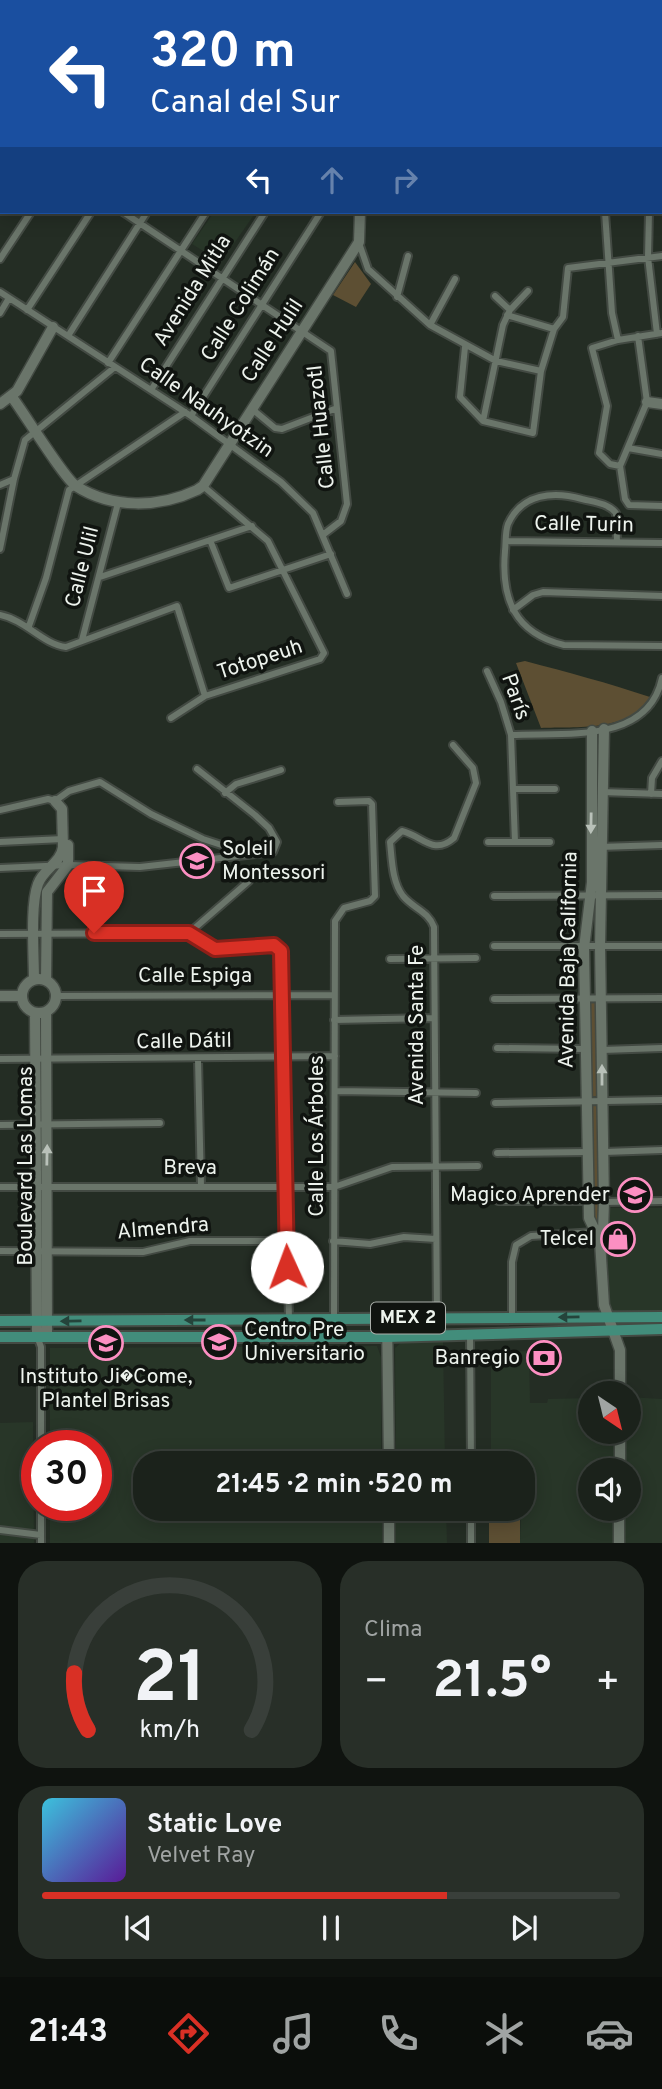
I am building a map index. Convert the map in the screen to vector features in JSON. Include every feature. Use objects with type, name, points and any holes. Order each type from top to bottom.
[{"type":"main road","name":"MEX 2","points":[[0,1321],[662,1317]]},
{"type":"main road","name":"MEX 2","points":[[0,1337],[41,1340],[387,1337],[662,1329]]},
{"type":"street","points":[[0,259],[30,214]]},
{"type":"street","points":[[27,310],[90,214]]},
{"type":"street","points":[[126,214],[303,331]]},
{"type":"street","points":[[68,336],[146,214]]},
{"type":"street","points":[[107,363],[205,214]]},
{"type":"street","name":"Avenida Mitla","points":[[151,390],[264,214]]},
{"type":"street","name":"Calle Colimán","points":[[188,414],[320,214]]},
{"type":"street","points":[[360,214],[359,242],[368,269],[397,297],[430,325],[465,347],[496,361],[541,371]]},
{"type":"street","points":[[606,214],[618,340]]},
{"type":"street","points":[[621,466],[610,464],[599,453],[607,406],[592,348],[618,340],[660,334],[648,257],[649,214]]},
{"type":"street","name":"Calle Hulil","points":[[202,485],[359,242]]},
{"type":"street","points":[[397,297],[408,256]]},
{"type":"street","points":[[465,347],[460,397],[483,421],[533,433],[541,371],[554,329],[563,317],[568,268],[662,256]]},
{"type":"street","points":[[430,325],[455,279]]},
{"type":"street","points":[[483,421],[509,312],[528,291]]},
{"type":"street","name":"Calle Nauhyotzin","points":[[0,292],[230,443],[308,507],[324,534],[347,594]]},
{"type":"street","points":[[495,296],[509,312],[554,329]]},
{"type":"street","points":[[0,313],[9,298]]},
{"type":"street","points":[[0,404],[12,397],[53,327]]},
{"type":"street","name":"Calle Huazotl","points":[[303,331],[329,349],[332,356],[347,504],[341,521],[324,534]]},
{"type":"street","points":[[638,336],[647,402],[621,466],[626,503],[662,506]]},
{"type":"street","points":[[0,550],[25,440],[115,367]]},
{"type":"street","points":[[12,397],[74,485],[118,503],[140,505],[190,493],[202,485],[272,546],[282,571]]},
{"type":"street","points":[[647,402],[662,404]]},
{"type":"street","points":[[253,409],[275,428],[282,429],[337,408]]},
{"type":"street","points":[[29,626],[46,578],[65,496],[74,485],[188,414]]},
{"type":"street","points":[[628,448],[662,454]]},
{"type":"street","points":[[0,485],[14,479]]},
{"type":"street","points":[[617,542],[614,510],[559,493],[549,493],[515,513],[507,526],[505,596],[513,610],[538,635],[557,643],[662,646]]},
{"type":"street","name":"Calle Ulil","points":[[82,640],[118,503]]},
{"type":"street","points":[[100,577],[252,526]]},
{"type":"street","points":[[210,540],[228,588],[331,554]]},
{"type":"street","name":"Calle Turin","points":[[506,541],[662,543]]},
{"type":"street","name":"Totopeuh","points":[[171,718],[205,696],[320,659],[324,653],[282,571]]},
{"type":"street","points":[[513,610],[533,595],[542,592],[662,596]]},
{"type":"street","points":[[0,615],[29,626],[54,646],[69,647],[177,606],[205,696]]},
{"type":"street","name":"París","points":[[487,671],[502,702],[511,735]]},
{"type":"street","points":[[515,842],[511,735],[592,731],[627,725],[640,718],[659,693],[662,678]]},
{"type":"street","name":"Avenida Baja California","points":[[596,793],[604,729]]},
{"type":"street","name":"Avenida Baja California","points":[[592,731],[596,793],[596,896],[602,998],[604,1202],[599,1234],[607,1317],[620,1350],[620,1381]]},
{"type":"street","name":"Avenida Santa Fe","points":[[437,1318],[434,927],[430,916],[405,898],[396,884],[390,842],[401,831],[428,846],[447,844],[454,838],[476,783],[473,768],[453,745]]},
{"type":"street","points":[[651,794],[652,778],[662,761]]},
{"type":"street","points":[[0,868],[68,865],[140,867],[273,852],[277,848],[274,835],[197,769]]},
{"type":"street","points":[[225,793],[236,784],[281,770]]},
{"type":"street","points":[[55,801],[69,791],[104,784],[151,814],[202,839],[254,856]]},
{"type":"street","points":[[513,789],[555,789]]},
{"type":"street","points":[[596,793],[662,794]]},
{"type":"street","points":[[0,810],[48,799],[55,801],[62,809],[62,853],[38,882],[33,934],[34,980]]},
{"type":"street","name":"Calle Los Árboles","points":[[334,1318],[335,921],[344,908],[370,901],[375,896],[372,804],[369,801],[338,802]]},
{"type":"street","points":[[46,980],[28,983],[22,996],[25,1007],[41,1013],[52,1008],[56,996],[55,989],[46,980],[47,892],[68,865],[67,836],[62,825]]},
{"type":"street","points":[[0,842],[63,839]]},
{"type":"street","points":[[488,842],[550,842]]},
{"type":"street","points":[[596,847],[662,845]]},
{"type":"street","points":[[27,868],[38,882]]},
{"type":"street","points":[[189,933],[249,880]]},
{"type":"street","points":[[494,896],[662,895]]},
{"type":"street","name":"Avenida Baja California","points":[[596,896],[584,948],[589,1223],[599,1234]]},
{"type":"street","points":[[0,934],[189,933],[215,949],[274,945],[278,947],[282,996],[289,1319]]},
{"type":"street","points":[[494,946],[662,946]]},
{"type":"street","points":[[390,959],[475,958]]},
{"type":"street","name":"Calle Espiga","points":[[56,996],[333,995]]},
{"type":"street","points":[[0,996],[22,996]]},
{"type":"street","points":[[494,999],[662,998]]},
{"type":"street","name":"Boulevard Las Lomas","points":[[41,1013],[34,1060],[41,1125]]},
{"type":"street","name":"Boulevard Las Lomas","points":[[41,1013],[46,1061],[41,1125],[41,1340]]},
{"type":"street","points":[[334,1020],[434,1018]]},
{"type":"street","points":[[497,1048],[586,1049]]},
{"type":"street","points":[[602,1050],[662,1048]]},
{"type":"street","name":"Calle Dátil","points":[[0,1059],[46,1061],[335,1056]]},
{"type":"street","points":[[198,1059],[201,1186]]},
{"type":"street","points":[[335,1091],[476,1093]]},
{"type":"street","points":[[495,1103],[662,1100]]},
{"type":"street","points":[[0,1125],[160,1123]]},
{"type":"street","points":[[604,1152],[662,1150]]},
{"type":"street","points":[[497,1153],[588,1152]]},
{"type":"street","points":[[334,1187],[392,1167],[478,1166]]},
{"type":"street","name":"Breva","points":[[0,1188],[334,1187]]},
{"type":"street","points":[[498,1201],[588,1201]]},
{"type":"street","points":[[604,1202],[662,1201]]},
{"type":"street","points":[[512,1318],[512,1262],[516,1245],[531,1236],[599,1234]]},
{"type":"street","points":[[333,1241],[370,1244],[404,1237],[436,1239]]},
{"type":"street","name":"Almendra","points":[[0,1251],[143,1252],[190,1241],[286,1241]]},
{"type":"street","points":[[387,1318],[388,1451]]},
{"type":"street","points":[[470,1334],[471,1451]]},
{"type":"street","points":[[41,1340],[41,1430]]},
{"type":"street","points":[[41,1521],[41,1543]]},
{"type":"street","points":[[389,1521],[389,1543]]},
{"type":"street","points":[[471,1521],[471,1543]]},
{"type":"street","points":[[619,1521],[619,1543]]},
{"type":"street","points":[[0,1530],[41,1535]]},
{"type":"shaded area","points":[[213,214],[255,214],[221,262],[192,244]]},
{"type":"shaded area","points":[[355,262],[371,284],[356,307],[333,295]]},
{"type":"shaded area","points":[[525,661],[650,697],[641,709],[616,722],[585,727],[541,728],[516,663]]},
{"type":"shaded area","points":[[590,1003],[598,1003],[598,1096],[591,1097]]},
{"type":"shaded area","points":[[590,1106],[598,1106],[599,1227],[592,1219]]},
{"type":"shaded area","points":[[603,1208],[662,1208],[662,1317],[604,1317]]},
{"type":"shaded area","points":[[403,1341],[443,1341],[445,1451],[396,1451],[395,1348]]},
{"type":"shaded area","points":[[377,1346],[381,1357],[381,1451],[133,1451],[133,1521],[382,1521],[382,1543],[50,1543],[50,1521],[112,1521],[112,1430],[50,1430],[50,1348]]},
{"type":"shaded area","points":[[529,1351],[530,1403],[547,1403],[548,1399],[578,1398],[578,1444],[641,1444],[641,1398],[662,1399],[662,1543],[520,1543],[521,1521],[535,1521],[535,1451],[491,1451],[491,1352]]},
{"type":"shaded area","points":[[33,1422],[33,1430],[21,1430],[21,1521],[34,1521],[34,1543],[0,1543],[0,1423]]},
{"type":"shaded area","points":[[395,1521],[446,1521],[447,1543],[396,1543]]},
{"type":"shaded area","points":[[489,1521],[520,1521],[520,1543],[489,1543]]},
{"type":"place","name":"Soleil Montessori","points":[[197,861]]},
{"type":"place","name":"Magico Aprender","points":[[635,1195]]},
{"type":"place","name":"Telcel","points":[[618,1239]]},
{"type":"place","name":"Centro Pre Universitario","points":[[219,1342]]},
{"type":"place","name":"Instituto Ji�Come, Plantel Brisas","points":[[106,1343]]},
{"type":"place","name":"Banregio","points":[[544,1358]]},
{"type":"route","points":[[94,933],[189,933],[215,949],[274,945],[281,951],[287,1267]]}]
